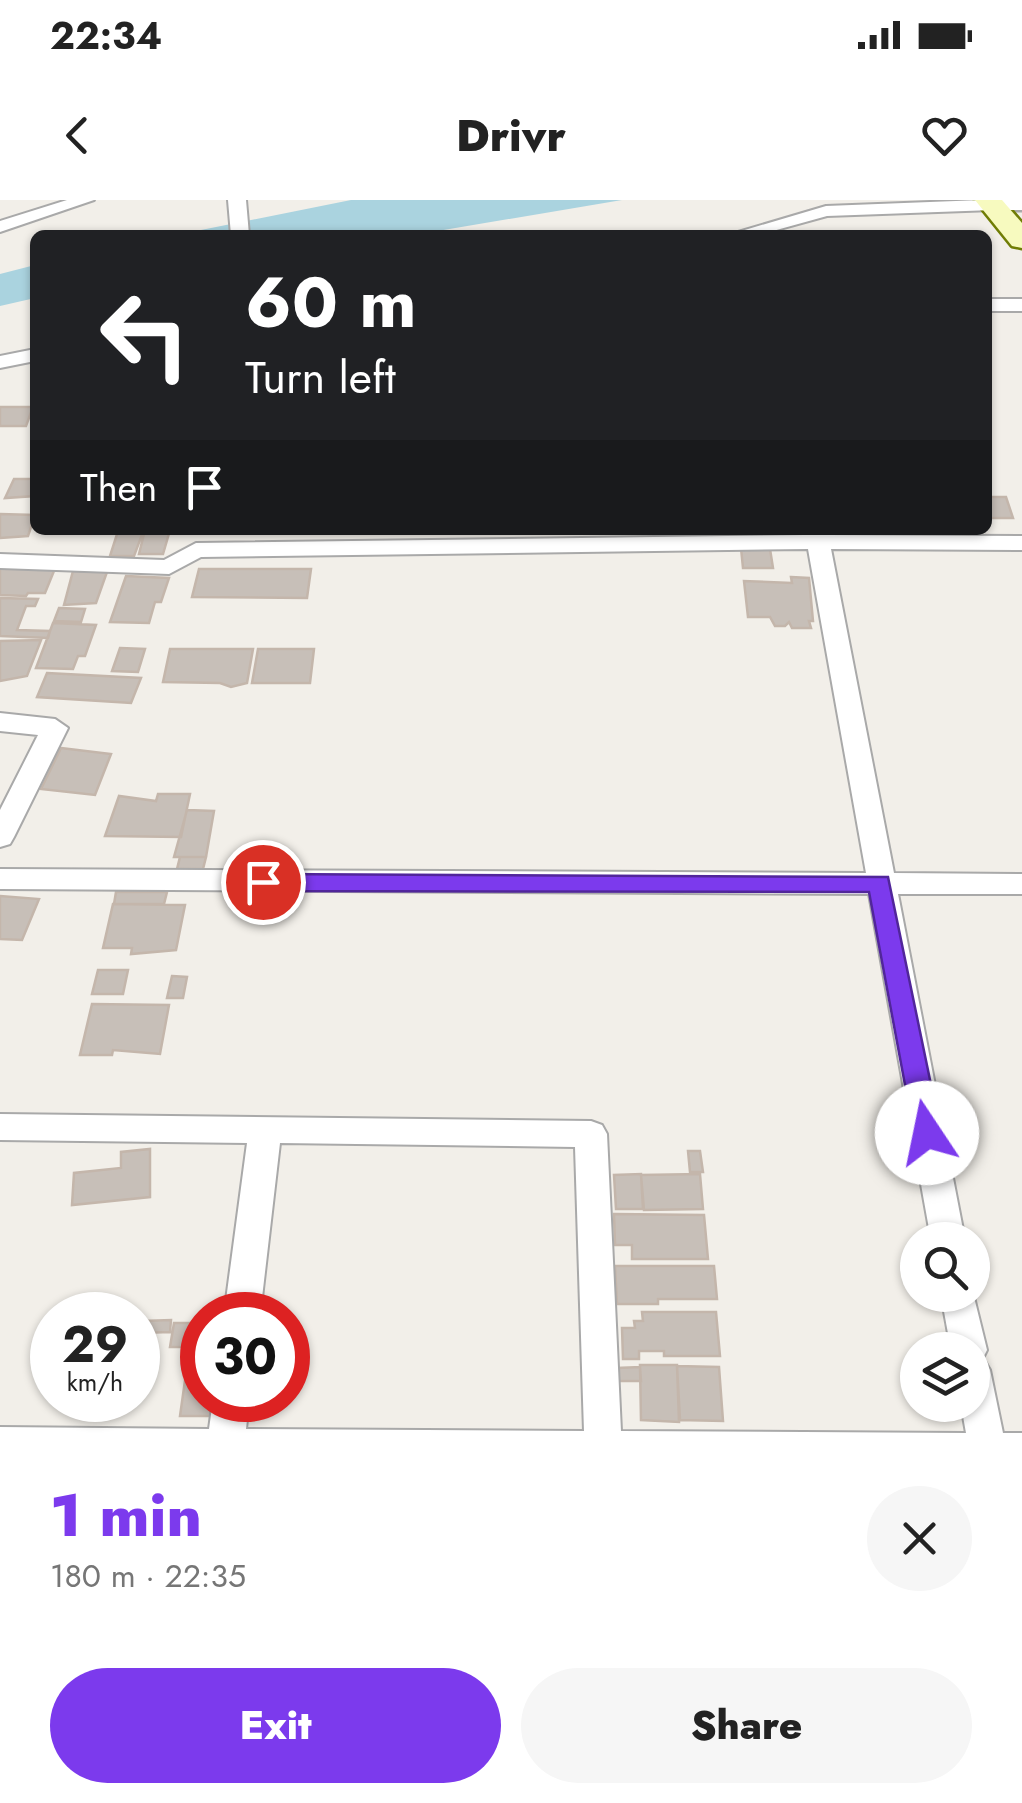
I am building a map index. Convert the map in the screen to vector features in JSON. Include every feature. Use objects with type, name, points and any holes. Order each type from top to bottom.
[{"type":"street","points":[[0,227],[85,200]]},
{"type":"street","points":[[236,200],[239,230]]},
{"type":"street","points":[[756,230],[826,211],[1013,210]]},
{"type":"street","points":[[992,304],[1022,305]]},
{"type":"street","points":[[0,362],[30,356]]},
{"type":"street","points":[[181,535],[196,550]]},
{"type":"street","points":[[817,536],[945,1222]]},
{"type":"street","points":[[0,561],[169,567],[196,550],[817,536],[1022,544]]},
{"type":"street","points":[[0,722],[55,728],[0,837]]},
{"type":"street","points":[[0,880],[1022,884]]},
{"type":"street","points":[[0,1127],[591,1134],[603,1448]]},
{"type":"street","points":[[245,1292],[266,1130]]},
{"type":"street","points":[[225,1450],[228,1422]]},
{"type":"street","points":[[0,1444],[225,1450],[1000,1452],[990,1422]]},
{"type":"water","points":[[351,200],[622,200],[444,230],[201,230]]},
{"type":"water","points":[[30,266],[30,299],[0,306],[0,274]]},
{"type":"building","points":[[0,407],[30,407],[26,426],[0,426]]},
{"type":"building","points":[[14,479],[30,479],[30,496],[5,498]]},
{"type":"building","points":[[992,497],[1006,497],[1013,518],[992,518]]},
{"type":"building","points":[[0,514],[30,515],[28,536],[0,538]]},
{"type":"building","points":[[117,535],[142,535],[134,556],[110,556]]},
{"type":"building","points":[[144,535],[169,535],[163,554],[139,554]]},
{"type":"building","points":[[741,548],[770,549],[773,568],[743,568]]},
{"type":"building","points":[[0,566],[56,566],[45,593],[26,596],[0,595]]},
{"type":"building","points":[[199,569],[311,569],[307,598],[192,597]]},
{"type":"building","points":[[73,571],[107,572],[96,603],[64,605]]},
{"type":"building","points":[[126,576],[169,578],[161,602],[155,602],[149,623],[110,622]]},
{"type":"building","points":[[791,577],[809,578],[811,628],[792,628],[789,622],[775,626],[770,617],[748,617],[744,581],[792,583]]},
{"type":"building","points":[[0,598],[38,599],[35,606],[26,606],[17,630],[50,631],[48,638],[0,636]]},
{"type":"building","points":[[59,608],[85,609],[81,622],[54,621]]},
{"type":"building","points":[[53,623],[96,625],[85,656],[78,656],[73,669],[36,668]]},
{"type":"building","points":[[41,640],[27,676],[0,681],[0,641]]},
{"type":"building","points":[[120,648],[145,649],[138,672],[112,671]]},
{"type":"building","points":[[170,649],[253,649],[247,683],[231,687],[220,683],[163,682]]},
{"type":"building","points":[[258,649],[314,649],[310,683],[252,683]]},
{"type":"building","points":[[47,673],[141,678],[131,703],[37,697]]},
{"type":"building","points":[[61,748],[111,754],[95,795],[41,789]]},
{"type":"building","points":[[158,794],[190,794],[181,837],[105,836],[119,796],[156,801]]},
{"type":"building","points":[[187,810],[214,811],[206,857],[174,857]]},
{"type":"building","points":[[180,857],[206,857],[203,869],[177,869]]},
{"type":"building","points":[[116,892],[167,892],[164,904],[114,904]]},
{"type":"building","points":[[0,896],[39,899],[22,940],[0,939]]},
{"type":"building","points":[[113,904],[185,905],[176,950],[131,954],[132,948],[103,948]]},
{"type":"building","points":[[98,970],[128,970],[123,994],[92,994]]},
{"type":"building","points":[[172,976],[187,977],[183,998],[167,998]]},
{"type":"building","points":[[92,1004],[169,1005],[160,1054],[113,1050],[112,1055],[80,1055]]},
{"type":"building","points":[[150,1149],[150,1197],[72,1205],[74,1173],[121,1168],[121,1152]]},
{"type":"building","points":[[688,1151],[700,1151],[703,1172],[690,1172]]},
{"type":"building","points":[[641,1174],[643,1209],[616,1209],[614,1175]]},
{"type":"building","points":[[700,1174],[703,1209],[644,1210],[641,1175]]},
{"type":"building","points":[[614,1214],[704,1215],[708,1259],[632,1259],[632,1245],[615,1245]]},
{"type":"building","points":[[615,1266],[714,1266],[717,1299],[617,1304]]},
{"type":"building","points":[[642,1312],[716,1312],[720,1356],[664,1356],[664,1351],[639,1351],[639,1359],[623,1359],[622,1328],[635,1328],[634,1321],[643,1321]]},
{"type":"building","points":[[160,1320],[171,1320],[170,1332],[160,1332]]},
{"type":"building","points":[[174,1323],[180,1323],[180,1347],[170,1347]]},
{"type":"building","points":[[640,1365],[677,1365],[679,1422],[641,1420]]},
{"type":"building","points":[[677,1366],[719,1367],[723,1421],[680,1420]]},
{"type":"building","points":[[640,1367],[641,1381],[617,1381],[617,1368]]},
{"type":"route","points":[[263,882],[880,883],[927,1133]]}]
